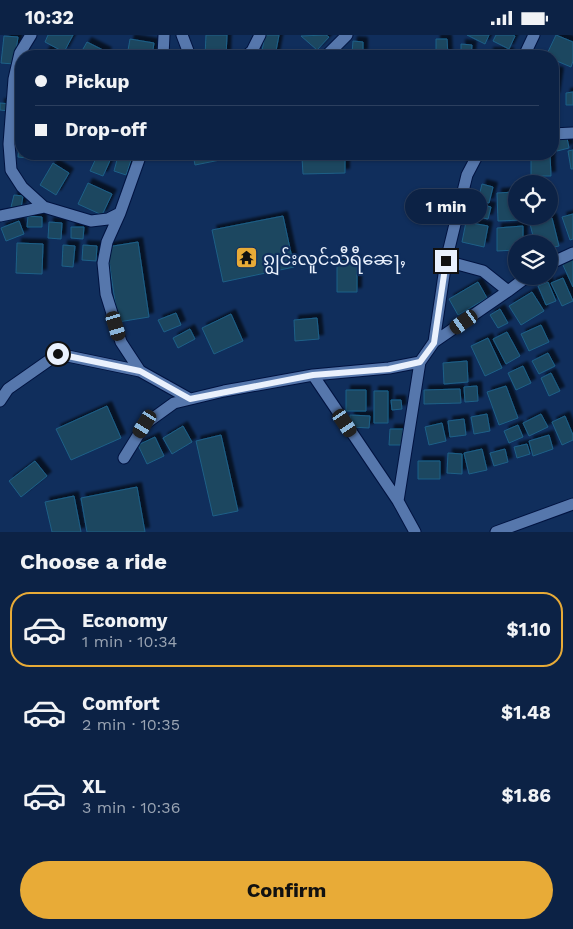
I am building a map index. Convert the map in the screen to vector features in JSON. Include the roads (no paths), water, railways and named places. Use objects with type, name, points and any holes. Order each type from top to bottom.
[{"type":"street","points":[[22,50],[31,35]]},
{"type":"street","points":[[163,50],[164,35]]},
{"type":"street","points":[[182,35],[188,50]]},
{"type":"street","points":[[252,50],[260,35]]},
{"type":"street","points":[[332,50],[347,35]]},
{"type":"street","points":[[527,50],[534,35]]},
{"type":"street","points":[[15,75],[9,144],[11,170],[22,187],[44,207],[92,221],[108,219],[120,213]]},
{"type":"street","points":[[559,134],[573,133]]},
{"type":"street","points":[[139,160],[120,213],[107,242],[103,263],[106,294],[121,342],[140,371]]},
{"type":"street","points":[[434,343],[446,261],[467,175],[475,160]]},
{"type":"street","points":[[0,217],[44,207]]},
{"type":"street","points":[[558,260],[573,253]]},
{"type":"street","points":[[446,261],[483,271],[508,291]]},
{"type":"street","points":[[398,501],[420,362],[434,343],[516,285]]},
{"type":"street","points":[[0,401],[8,389],[58,354],[140,371],[190,399]]},
{"type":"street","points":[[124,458],[145,424],[174,403],[313,375],[363,372],[420,362]]},
{"type":"street","points":[[313,375],[398,501],[415,531]]},
{"type":"street","points":[[496,531],[573,504]]},
{"type":"place","name":"ၵျွင်းလူင်သီရီၼေႃႇ","points":[[247,258]]}]
